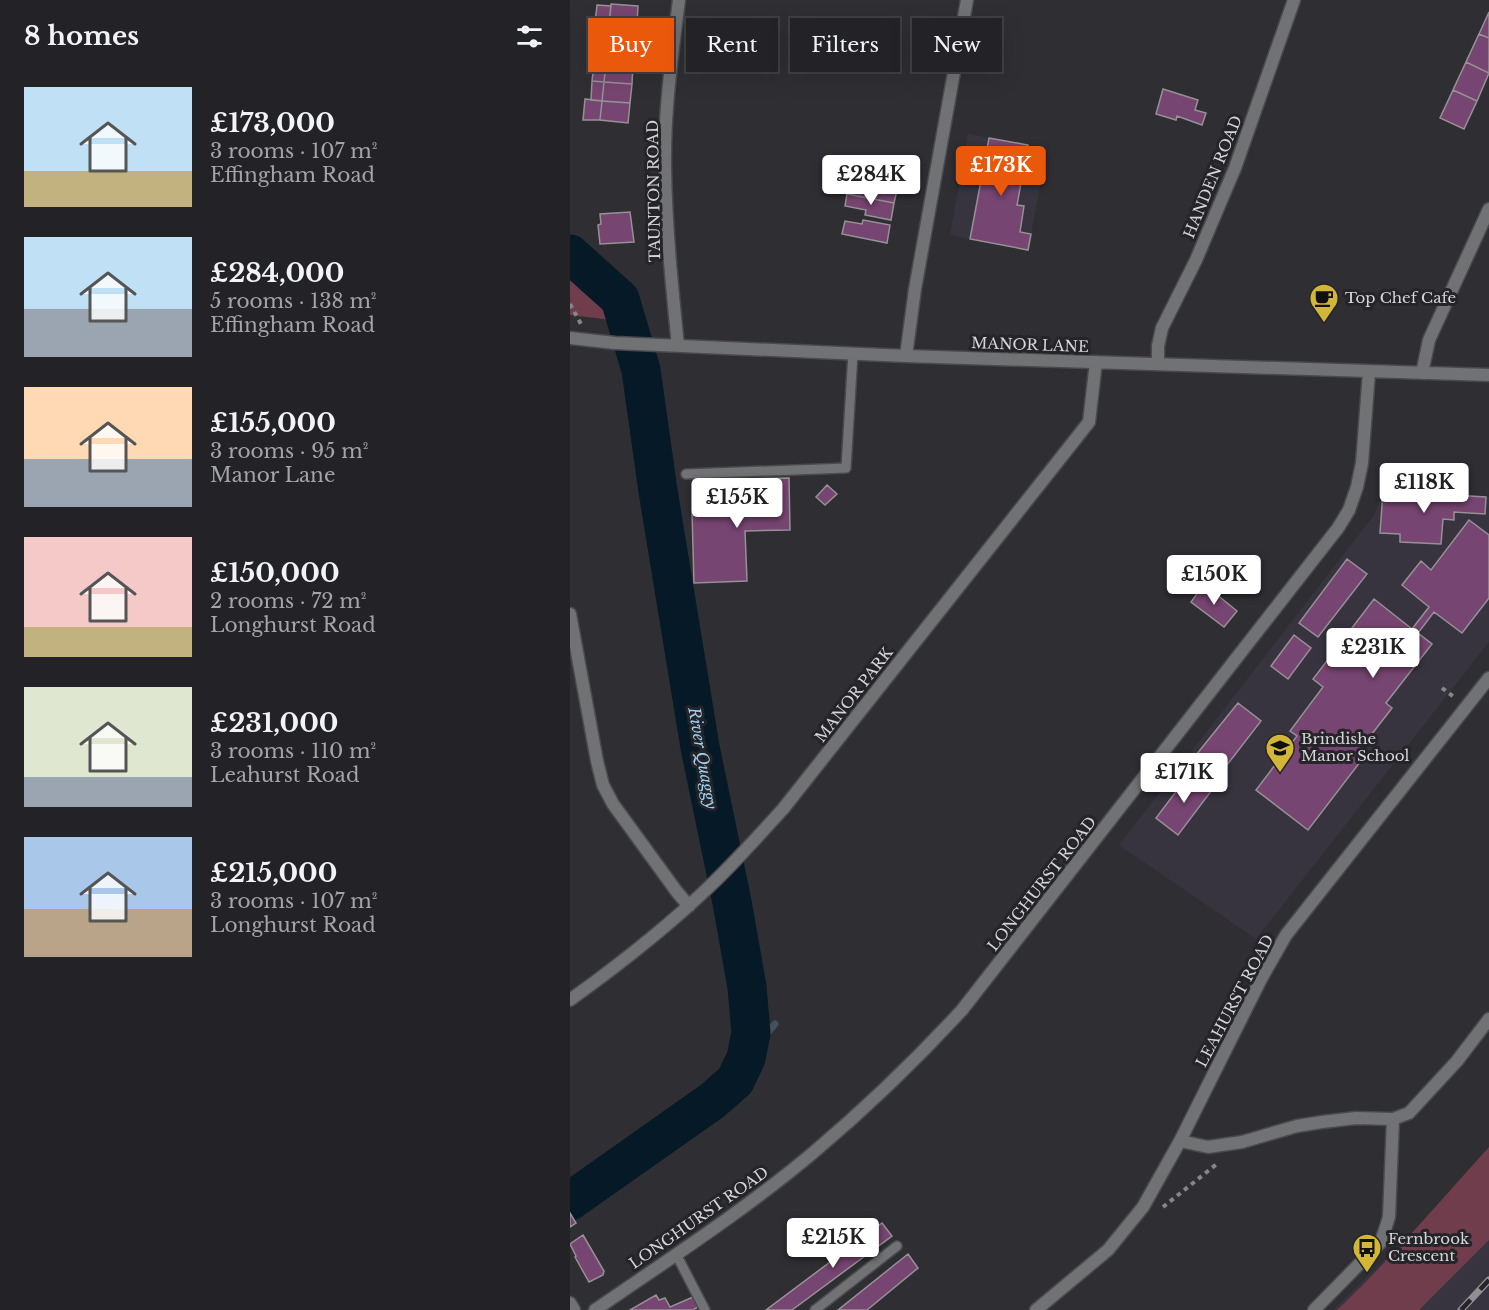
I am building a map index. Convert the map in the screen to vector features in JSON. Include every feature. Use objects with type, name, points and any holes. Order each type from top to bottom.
[{"type":"street","name":"TAUNTON ROAD","points":[[678,346],[667,234],[665,166],[667,105],[679,0]]},
{"type":"street","points":[[906,356],[915,289],[967,0]]},
{"type":"street","name":"HANDEN ROAD","points":[[1158,364],[1158,346],[1162,328],[1196,260],[1235,168],[1294,0]]},
{"type":"street","points":[[1422,373],[1432,332],[1489,209]]},
{"type":"street","name":"MANOR LANE","points":[[570,338],[649,345],[906,356],[1489,375]]},
{"type":"street","name":"MANOR PARK","points":[[570,1000],[645,944],[689,906],[742,854],[783,809],[1089,422],[1096,362]]},
{"type":"street","name":"LONGHURST ROAD","points":[[595,1310],[814,1153],[905,1069],[962,1010],[1338,528],[1349,510],[1362,463],[1369,372]]},
{"type":"street","points":[[570,614],[603,785],[613,804],[676,892],[689,906]]},
{"type":"street","name":"LEAHURST ROAD","points":[[1036,1310],[1108,1250],[1143,1207],[1180,1141],[1261,979],[1287,935],[1489,678]]},
{"type":"street","points":[[1180,1141],[1208,1147],[1242,1142],[1297,1126],[1356,1118],[1393,1119],[1409,1113],[1457,1061],[1489,1019]]},
{"type":"street","points":[[1314,1310],[1381,1242],[1389,1217],[1393,1119]]},
{"type":"street","points":[[570,1303],[574,1310]]},
{"type":"lane","points":[[686,474],[846,468],[853,353]]},
{"type":"lane","points":[[815,1310],[897,1246]]},
{"type":"lane","points":[[676,1254],[705,1310]]},
{"type":"path","points":[[1159,1210],[1215,1165]]},
{"type":"shaded area","points":[[968,134],[1047,149],[1028,250],[950,235]]},
{"type":"shaded area","points":[[570,264],[596,286],[612,308],[611,320],[570,315]]},
{"type":"shaded area","name":"Brindishe Manor School","points":[[1383,491],[1489,497],[1489,642],[1256,939],[1119,845],[1374,515]]},
{"type":"shaded area","points":[[1489,1147],[1489,1310],[1333,1310],[1424,1221]]},
{"type":"shaded area","points":[[1489,1147],[1489,1240],[1419,1310],[1337,1310],[1396,1251]]},
{"type":"building","points":[[611,4],[638,6],[637,18],[610,18]]},
{"type":"building","points":[[597,5],[611,6],[610,18],[596,18]]},
{"type":"building","points":[[1489,12],[1489,38],[1479,34]]},
{"type":"building","points":[[1479,34],[1489,38],[1489,73],[1466,62]]},
{"type":"building","points":[[1466,62],[1489,73],[1477,101],[1453,90]]},
{"type":"building","points":[[593,72],[605,72],[604,82],[592,81]]},
{"type":"building","points":[[605,72],[633,72],[632,84],[604,82]]},
{"type":"building","points":[[592,81],[604,82],[602,101],[591,100]]},
{"type":"building","points":[[604,82],[632,84],[630,103],[602,101]]},
{"type":"building","points":[[1163,89],[1198,100],[1195,110],[1206,113],[1202,125],[1177,116],[1176,120],[1156,114]]},
{"type":"building","points":[[1453,90],[1477,101],[1464,129],[1440,118]]},
{"type":"building","points":[[585,99],[602,101],[600,120],[583,120]]},
{"type":"building","points":[[602,101],[630,103],[628,123],[600,120]]},
{"type":"building","points":[[989,138],[1028,145],[1017,205],[1024,206],[1020,232],[1031,234],[1028,250],[970,239]]},
{"type":"building","points":[[872,181],[898,186],[894,203],[847,194],[849,182],[871,186]]},
{"type":"building","points":[[847,194],[894,203],[891,220],[865,215],[866,210],[845,206]]},
{"type":"building","points":[[630,212],[634,242],[600,244],[598,225],[601,224],[600,214]]},
{"type":"building","points":[[863,220],[890,225],[887,243],[842,234],[845,221],[862,224]]},
{"type":"building","points":[[789,478],[790,530],[745,531],[747,581],[694,583],[692,513],[714,512],[714,501],[741,500],[740,479]]},
{"type":"building","points":[[827,485],[837,494],[825,505],[816,497]]},
{"type":"building","points":[[1383,491],[1486,497],[1485,514],[1454,512],[1454,520],[1443,519],[1441,544],[1400,542],[1400,534],[1380,533]]},
{"type":"building","points":[[1469,520],[1489,535],[1489,598],[1462,633],[1434,612],[1418,633],[1432,644],[1386,703],[1392,708],[1361,748],[1367,753],[1308,830],[1256,790],[1297,736],[1290,731],[1323,687],[1313,679],[1374,599],[1412,629],[1429,607],[1402,585],[1421,561],[1431,570]]},
{"type":"building","points":[[1347,559],[1367,574],[1318,637],[1299,623]]},
{"type":"building","points":[[1204,584],[1237,611],[1224,627],[1191,602]]},
{"type":"building","points":[[1294,635],[1311,648],[1288,679],[1271,666]]},
{"type":"building","points":[[1238,703],[1261,721],[1220,774],[1196,755]]},
{"type":"building","points":[[1190,773],[1212,790],[1178,835],[1156,818]]},
{"type":"building","points":[[570,1213],[576,1223],[570,1227]]},
{"type":"building","points":[[882,1223],[892,1236],[792,1310],[766,1310]]},
{"type":"building","points":[[583,1235],[604,1271],[603,1275],[589,1282],[570,1244]]},
{"type":"building","points":[[908,1254],[918,1268],[867,1310],[838,1310]]},
{"type":"building","points":[[656,1295],[659,1300],[665,1298],[670,1307],[693,1297],[698,1307],[693,1310],[630,1310]]},
{"type":"waterway","name":"River Quaggy","points":[[570,254],[620,299],[641,370],[658,491],[700,747],[747,987],[751,1033],[746,1058],[735,1081],[712,1101],[570,1201]]},
{"type":"waterway","points":[[746,1058],[775,1024]]},
{"type":"railway","points":[[1461,1310],[1489,1280]]},
{"type":"place","name":"Top Chef Cafe","points":[[1324,324]]},
{"type":"place","name":"Brindishe Manor School","points":[[1280,774]]},
{"type":"place","name":"Fernbrook Crescent","points":[[1367,1274]]}]
